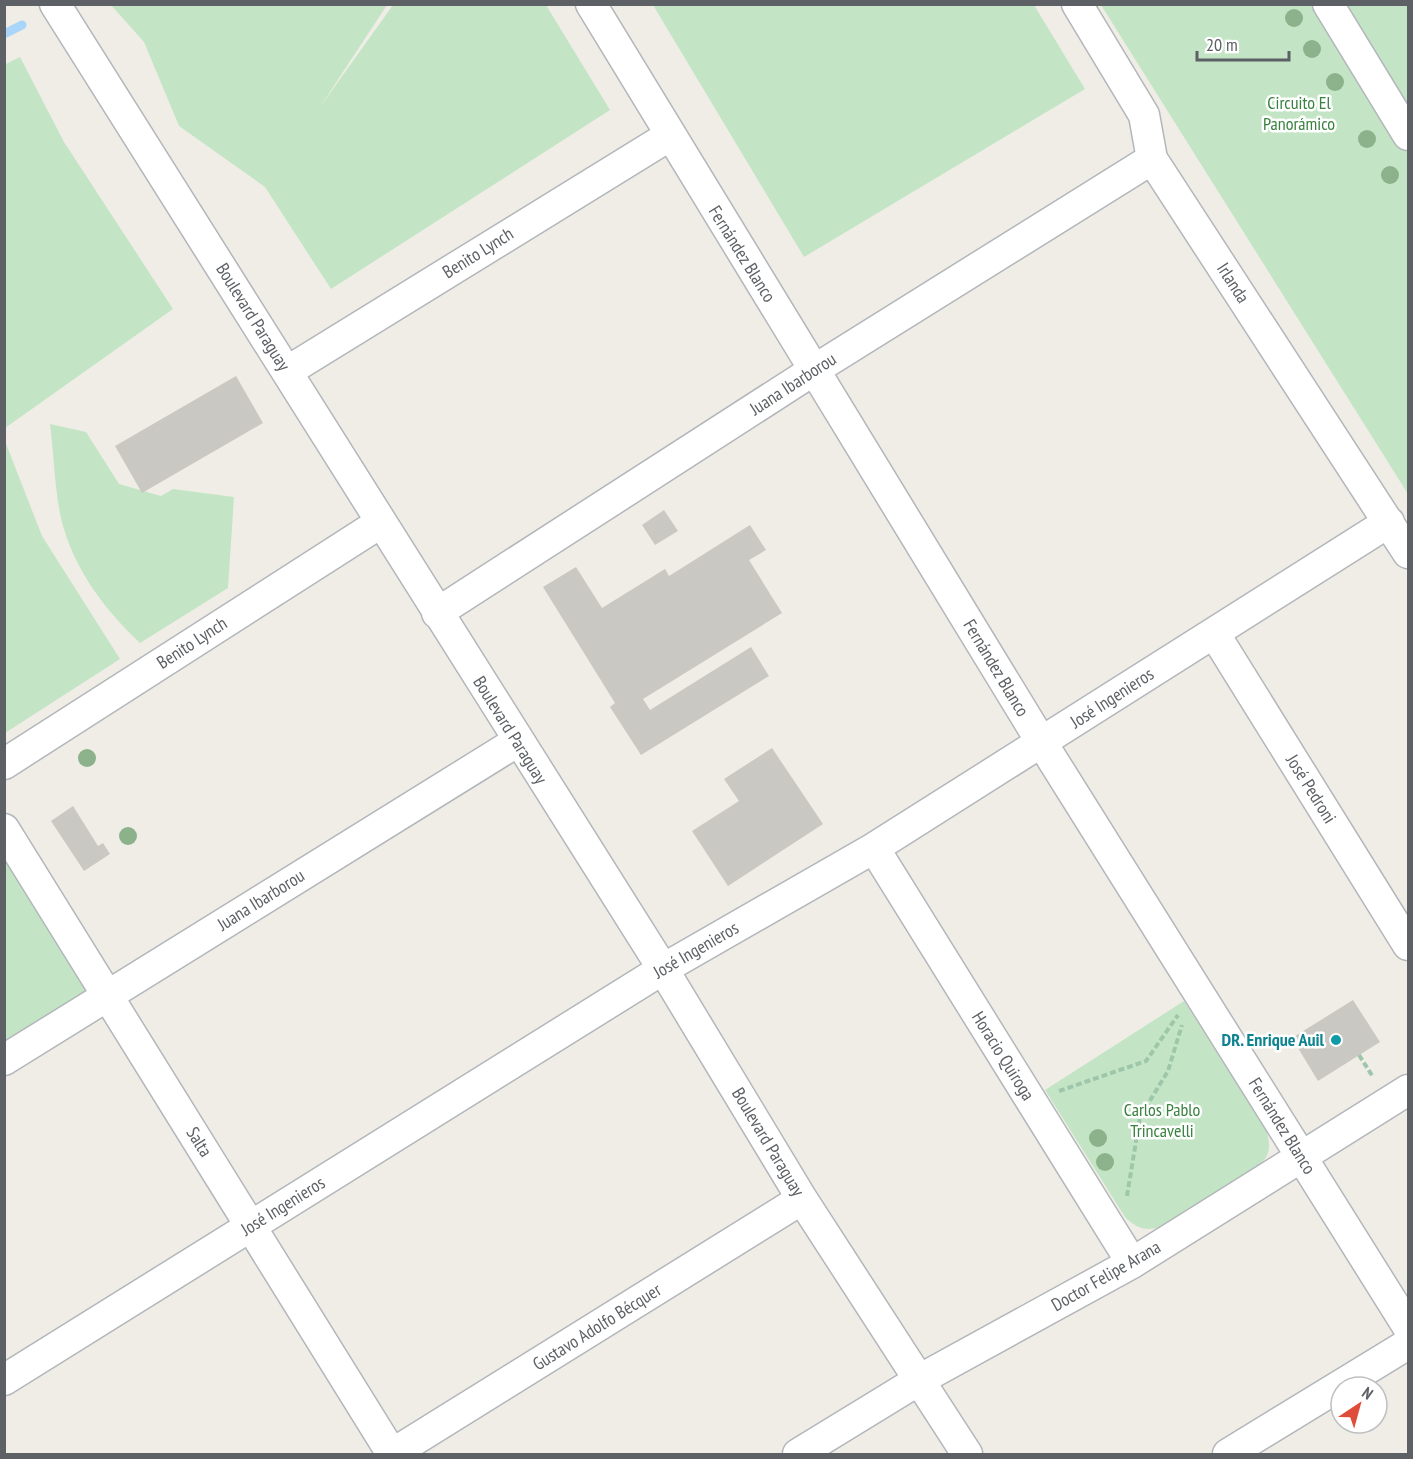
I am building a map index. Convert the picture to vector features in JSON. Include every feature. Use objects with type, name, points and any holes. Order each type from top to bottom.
[{"type":"street","name":"Boulevard Paraguay","points":[[55,4],[663,969],[802,1198],[967,1455]]},
{"type":"street","name":"Fernández Blanco","points":[[591,4],[1042,743],[1408,1327]]},
{"type":"street","name":"Irlanda","points":[[1077,4],[1144,115],[1152,159],[1408,553]]},
{"type":"street","points":[[1328,4],[1408,135]]},
{"type":"street","name":"Benito Lynch","points":[[288,371],[669,135]]},
{"type":"street","name":"Juana Ibarborou","points":[[437,613],[814,370],[1152,159]]},
{"type":"street","name":"José Ingenieros","points":[[4,1380],[663,969],[874,848],[1389,522]]},
{"type":"street","name":"Benito Lynch","points":[[4,764],[380,523]]},
{"type":"street","name":"José Pedroni","points":[[1214,633],[1408,945]]},
{"type":"street","name":"Juana Ibarborou","points":[[4,1060],[518,741]]},
{"type":"street","name":"Salta","points":[[4,829],[392,1454]]},
{"type":"street","name":"Horacio Quiroga","points":[[874,848],[1132,1263]]},
{"type":"street","name":"Doctor Felipe Arana","points":[[798,1455],[919,1380],[1132,1263],[1408,1090]]},
{"type":"street","name":"Gustavo Adolfo Bécquer","points":[[392,1454],[802,1198]]},
{"type":"street","points":[[1228,1455],[1408,1344]]},
{"type":"path","points":[[1052,1094],[1146,1061],[1184,1007]]},
{"type":"path","points":[[1126,1199],[1140,1117],[1168,1071],[1183,1016]]},
{"type":"green space","points":[[111,5],[387,5],[320,107],[393,5],[546,5],[610,110],[331,289],[265,187],[179,126],[144,42]]},
{"type":"green space","points":[[653,5],[1034,5],[1085,89],[804,257]]},
{"type":"green space","name":"Circuito El Panorámico","points":[[1101,5],[1408,5],[1408,494]]},
{"type":"green space","points":[[20,57],[64,142],[173,309],[5,428],[4,65]]},
{"type":"green space","points":[[50,424],[86,432],[119,484],[161,496],[173,489],[234,497],[228,588],[140,643],[94,591],[70,545],[61,518]]},
{"type":"green space","points":[[5,441],[42,536],[120,659],[5,733]]},
{"type":"green space","points":[[4,851],[86,987],[85,997],[4,1057]]},
{"type":"green space","name":"Carlos Pablo Trincavelli","points":[[1184,1001],[1266,1130],[1269,1150],[1258,1166],[1163,1226],[1152,1229],[1142,1228],[1125,1217],[1045,1090]]},
{"type":"building","points":[[236,376],[263,423],[142,493],[115,446]]},
{"type":"building","points":[[664,510],[678,531],[655,545],[642,525]]},
{"type":"building","points":[[750,525],[766,550],[749,560],[782,613],[643,699],[650,710],[751,647],[769,676],[641,755],[610,707],[615,703],[543,587],[576,567],[602,608],[665,569],[669,576]]},
{"type":"building","points":[[772,748],[823,824],[728,886],[692,831],[739,801],[724,779]]},
{"type":"building","points":[[73,806],[98,846],[103,843],[110,854],[84,871],[51,821]]},
{"type":"building","name":"DR. Enrique Auil","points":[[1353,1000],[1380,1042],[1318,1081],[1292,1038]]},
{"type":"waterway","points":[[4,34],[22,25]]},
{"type":"place","name":"DR. Enrique Auil","points":[[1336,1040]]}]
